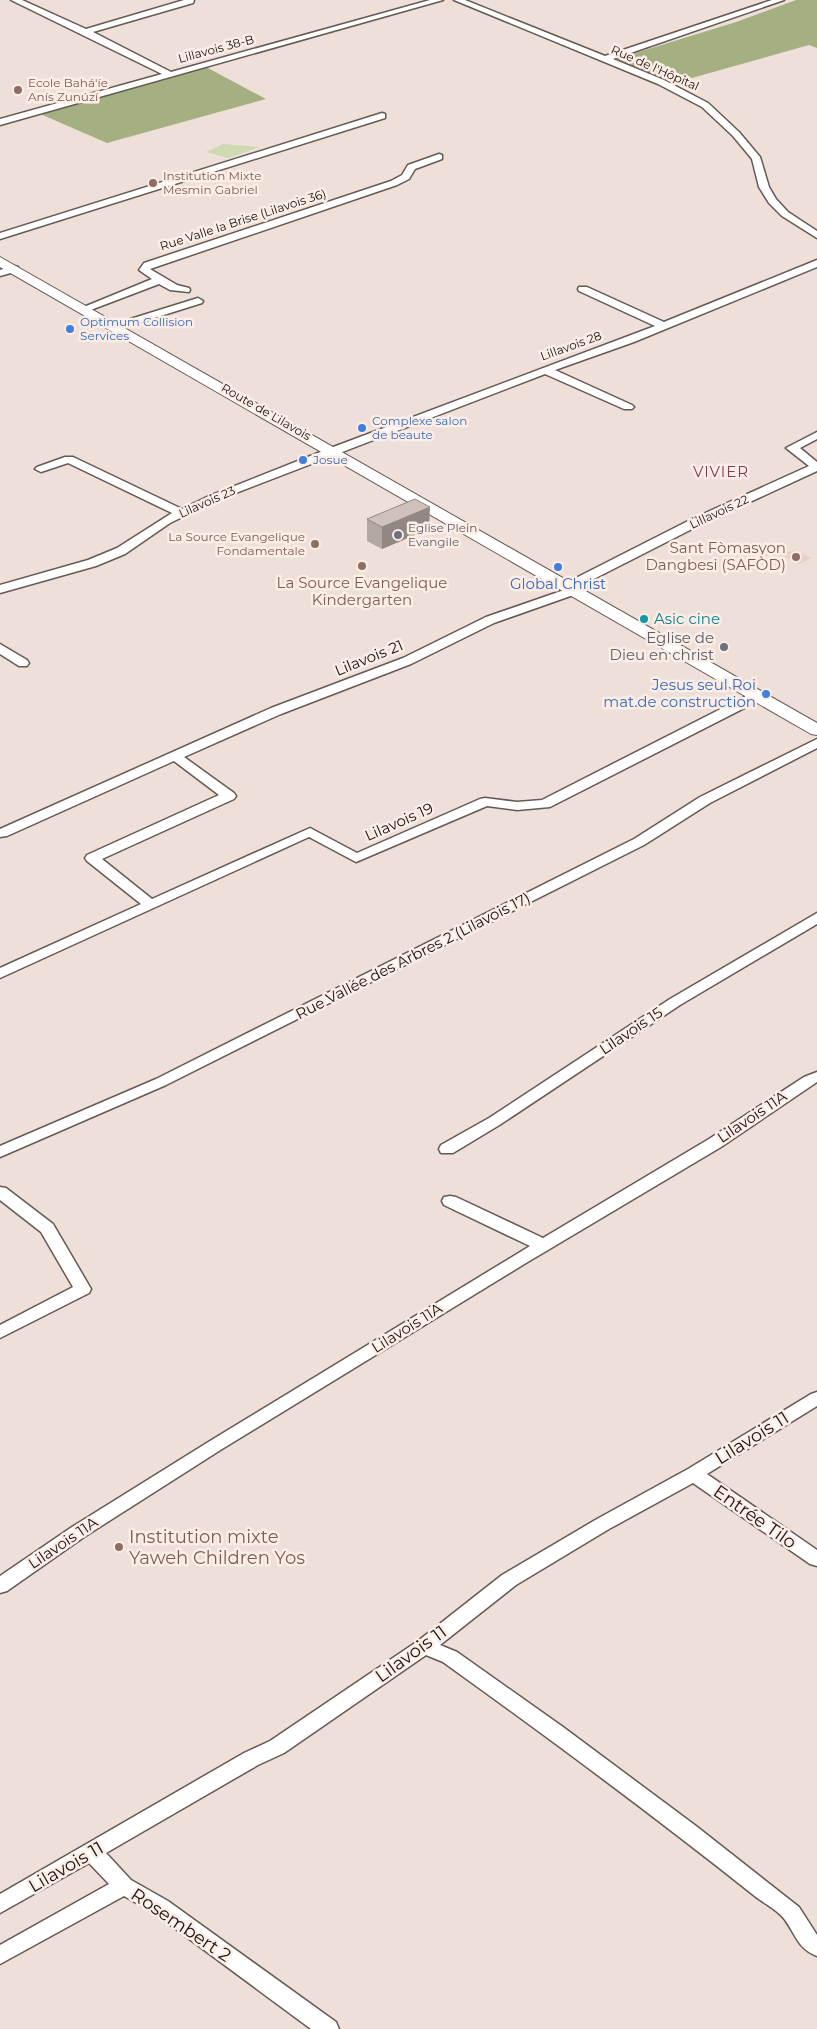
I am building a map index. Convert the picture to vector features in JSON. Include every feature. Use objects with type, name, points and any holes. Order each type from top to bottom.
[{"type":"main road","name":"Route de Lilavois","points":[[0,261],[7,271],[84,309],[817,730]]},
{"type":"street","points":[[15,0],[85,32],[170,75]]},
{"type":"street","name":"Lillavois 38-B","points":[[0,122],[439,0]]},
{"type":"street","name":"Rue de l'Hôpital","points":[[458,0],[660,82],[705,105],[736,134],[758,159],[764,187],[772,202],[785,214],[817,235]]},
{"type":"street","points":[[605,59],[735,17],[780,0]]},
{"type":"street","points":[[85,32],[190,1]]},
{"type":"street","points":[[0,236],[382,116]]},
{"type":"street","name":"Rue Valle la Brise (Lilavois 36)","points":[[160,280],[144,270],[146,266],[394,183],[406,177],[411,167],[439,158]]},
{"type":"street","name":"Lillavois 28","points":[[332,451],[664,326],[817,263]]},
{"type":"street","points":[[84,309],[160,280],[174,288],[185,290]]},
{"type":"street","points":[[583,289],[664,326]]},
{"type":"street","points":[[115,327],[198,301]]},
{"type":"street","points":[[546,370],[628,407]]},
{"type":"street","name":"Lillavois 22","points":[[571,589],[694,523],[815,470],[817,468],[792,448],[817,435]]},
{"type":"street","name":"Lilavois 23","points":[[0,588],[92,563],[122,550],[181,513],[332,451]]},
{"type":"street","points":[[41,468],[69,459],[181,513]]},
{"type":"street","name":"Lilavois 21","points":[[2,833],[276,711],[407,661],[490,620],[571,589]]},
{"type":"street","points":[[0,648],[23,663]]},
{"type":"street","name":"Lilavois 19","points":[[0,974],[310,832],[356,858],[485,802],[517,806],[545,804],[759,695]]},
{"type":"street","name":"Rue Vallée des Arbres 2 (Lilavois 17)","points":[[0,1152],[178,1074],[639,842],[705,800],[817,743]]},
{"type":"street","points":[[150,905],[92,858],[229,796],[175,756]]},
{"type":"street","name":"Lilavois 15","points":[[447,1149],[495,1121],[684,997],[732,967],[801,929],[817,917]]},
{"type":"street","name":"Lilavois 11A","points":[[0,1586],[110,1511],[543,1245],[715,1143],[817,1076]]},
{"type":"street","points":[[0,1192],[47,1228],[83,1289],[0,1332]]},
{"type":"street","points":[[450,1201],[543,1245]]},
{"type":"street","name":"Lilavois 11","points":[[0,1904],[251,1759],[277,1747],[425,1646],[509,1580],[603,1524],[694,1474],[817,1398]]},
{"type":"street","name":"Entrée Tilo","points":[[694,1474],[817,1560]]},
{"type":"street","points":[[425,1646],[450,1657],[556,1732],[689,1832],[792,1913],[806,1938],[817,1947]]},
{"type":"street","points":[[92,1852],[124,1886]]},
{"type":"street","name":"Rosembert 2","points":[[0,1955],[124,1886],[161,1907],[328,2029]]},
{"type":"shaded area","name":"Sant Fòmasyon Dangbesi (SAFÒD)","points":[[786,550],[789,552],[794,550],[812,558],[799,564],[783,556],[776,555]]},
{"type":"green space","points":[[796,0],[817,0],[817,48],[809,45],[674,83],[616,59],[736,22]]},
{"type":"green space","points":[[206,67],[266,99],[107,143],[38,113]]},
{"type":"green space","points":[[223,144],[260,147],[228,158],[206,152]]},
{"type":"building","points":[[415,499],[430,507],[382,527],[367,519]]},
{"type":"place","name":"Ecole Bahá'íe Anís Zunúzí","points":[[18,90]]},
{"type":"place","name":"Institution Mixte Mesmin Gabriel","points":[[153,183]]},
{"type":"place","name":"Optimum Collision Services","points":[[70,329]]},
{"type":"place","name":"Complexe salon de beaute","points":[[362,428]]},
{"type":"place","name":"Josue","points":[[303,460]]},
{"type":"place","name":"Eglise Plein Evangile","points":[[398,535]]},
{"type":"place","name":"La Source Evangelique Fondamentale","points":[[315,544]]},
{"type":"place","name":"Sant Fòmasyon Dangbesi (SAFÒD)","points":[[796,557]]},
{"type":"place","name":"La Source Evangelique Kindergarten","points":[[362,566]]},
{"type":"place","name":"Global Christ","points":[[558,567]]},
{"type":"place","name":"Asic cine","points":[[644,619]]},
{"type":"place","name":"Eglise de Dieu en christ","points":[[724,647]]},
{"type":"place","name":"Jesus seul Roi mat.de construction","points":[[766,694]]},
{"type":"place","name":"Institution mixte Yaweh Children Yos","points":[[119,1547]]},
{"type":"district","name":"VIVIER","points":[[721,472]]}]
